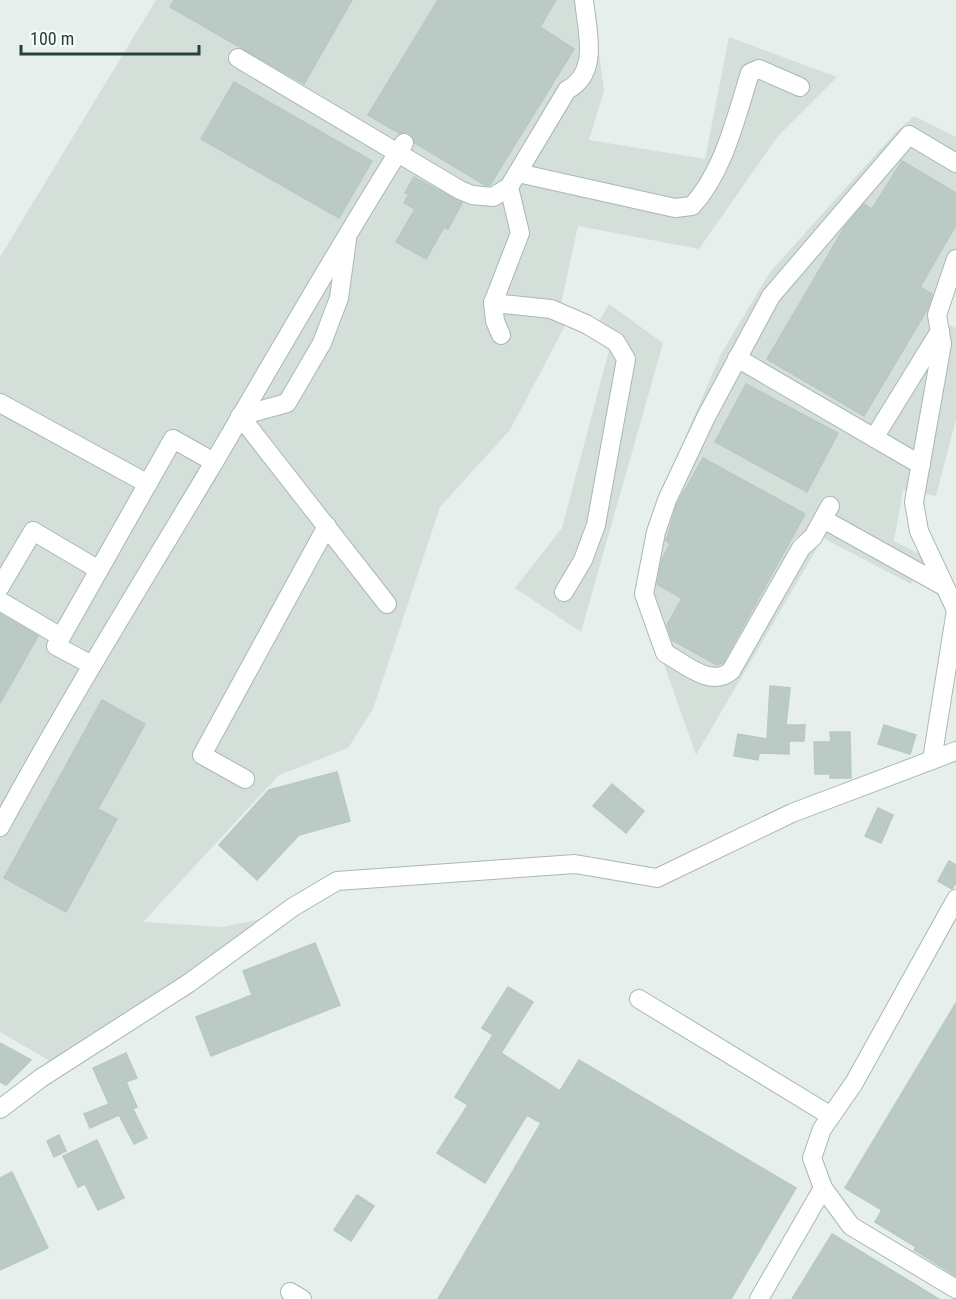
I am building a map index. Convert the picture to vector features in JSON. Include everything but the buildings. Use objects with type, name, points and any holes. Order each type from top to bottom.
[{"type":"street","points":[[238,58],[400,148],[472,195],[493,197],[514,180],[567,90],[578,84],[590,63],[584,0]]},
{"type":"street","points":[[514,180],[675,208],[692,206],[704,193],[729,138],[750,73],[759,69],[800,87]]},
{"type":"street","points":[[945,586],[826,512],[813,537],[801,548],[731,671],[724,677],[710,678],[665,653],[644,594],[656,532],[667,500],[701,427],[771,296],[909,135],[956,163]]},
{"type":"street","points":[[0,826],[348,232],[400,148]]},
{"type":"street","points":[[501,335],[495,321],[493,303],[520,233],[514,180]]},
{"type":"street","points":[[240,416],[286,403],[321,343],[339,298],[348,232]]},
{"type":"street","points":[[932,760],[956,610],[919,531],[914,502],[942,344],[937,315],[956,259]]},
{"type":"street","points":[[493,303],[551,309],[586,324],[616,342],[626,359],[597,525],[583,560],[564,592]]},
{"type":"street","points":[[874,438],[940,331]]},
{"type":"street","points":[[737,358],[921,465]]},
{"type":"street","points":[[0,403],[148,484]]},
{"type":"street","points":[[240,416],[387,604]]},
{"type":"street","points":[[92,666],[56,646],[173,439],[214,462]]},
{"type":"street","points":[[245,779],[202,755],[327,526]]},
{"type":"street","points":[[0,587],[33,531],[99,570]]},
{"type":"street","points":[[0,601],[61,637]]},
{"type":"street","points":[[0,1109],[41,1078],[189,983],[293,907],[337,881],[575,864],[657,878],[792,813],[956,751]]},
{"type":"street","points":[[956,899],[854,1083],[822,1129],[812,1158],[823,1188],[851,1226],[956,1289]]},
{"type":"street","points":[[639,999],[831,1116]]},
{"type":"street","points":[[759,1299],[823,1188]]},
{"type":"shaded area","points":[[156,0],[592,0],[604,91],[589,140],[705,159],[729,37],[837,77],[778,136],[699,249],[578,226],[561,304],[598,323],[609,304],[663,343],[581,632],[515,588],[562,528],[609,350],[567,322],[510,430],[440,507],[373,709],[348,748],[279,775],[143,922],[222,927],[267,918],[197,969],[52,1062],[0,1032],[0,257]]},
{"type":"shaded area","points":[[914,116],[956,137],[956,288],[945,324],[956,328],[956,419],[936,496],[903,490],[894,541],[925,557],[911,584],[823,538],[696,755],[640,596],[657,503],[721,354],[770,272],[894,134]]}]
